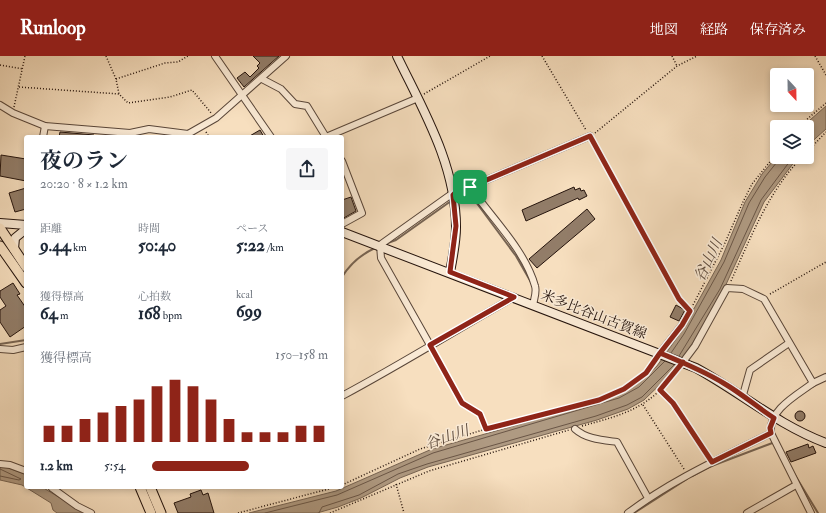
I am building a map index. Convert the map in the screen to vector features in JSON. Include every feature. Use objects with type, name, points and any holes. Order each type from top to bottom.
[{"type":"main road","points":[[397,56],[418,98],[445,162],[453,195],[456,226],[450,272]]},
{"type":"main road","points":[[0,223],[24,225]]},
{"type":"main road","points":[[0,228],[24,263]]},
{"type":"main road","points":[[14,249],[15,238],[24,231]]},
{"type":"main road","name":"米多比谷山古賀線","points":[[344,233],[380,245],[701,370],[743,395],[774,418],[807,436],[826,443]]},
{"type":"main road","points":[[0,246],[24,281]]},
{"type":"main road","points":[[141,489],[151,513]]},
{"type":"main road","points":[[151,489],[161,513]]},
{"type":"street","points":[[216,56],[270,135]]},
{"type":"street","points":[[0,105],[13,113],[45,126],[130,133],[149,129],[184,135],[193,132],[216,118],[258,79],[262,79],[286,56]]},
{"type":"street","points":[[262,79],[281,89],[295,104],[307,106],[325,135]]},
{"type":"street","points":[[331,135],[418,98]]},
{"type":"street","points":[[43,135],[45,126]]},
{"type":"street","points":[[93,130],[94,135]]},
{"type":"street","points":[[430,345],[382,258],[380,245],[453,195],[460,188],[470,187],[590,136]]},
{"type":"street","points":[[344,166],[362,213],[344,223]]},
{"type":"street","points":[[470,187],[511,240],[526,265],[536,287],[533,305]]},
{"type":"street","points":[[682,362],[695,346],[727,288],[743,289],[764,300],[813,383]]},
{"type":"street","points":[[344,395],[388,372],[430,345],[514,297]]},
{"type":"street","points":[[660,353],[682,325],[690,311]]},
{"type":"street","points":[[743,395],[750,370],[789,343]]},
{"type":"street","points":[[0,349],[13,350],[24,347]]},
{"type":"street","points":[[811,513],[796,485],[770,428],[774,418],[790,400],[813,383],[826,377]]},
{"type":"street","points":[[575,429],[581,434],[592,438],[617,442],[648,498]]},
{"type":"street","points":[[628,513],[648,498],[687,474],[771,433]]},
{"type":"street","points":[[0,464],[24,470]]},
{"type":"street","points":[[747,513],[796,485]]},
{"type":"street","points":[[55,489],[77,506],[91,513]]},
{"type":"path","points":[[13,113],[25,56]]},
{"type":"path","points":[[106,56],[116,79],[119,94],[128,103],[170,97],[192,90],[216,118]]},
{"type":"path","points":[[116,79],[165,63],[178,62],[188,56]]},
{"type":"path","points":[[418,98],[490,56]]},
{"type":"path","points":[[542,56],[590,136],[679,299],[690,311],[724,246],[752,184],[770,162]]},
{"type":"path","points":[[672,56],[677,66]]},
{"type":"path","points":[[590,136],[598,132],[677,66],[697,56]]},
{"type":"path","points":[[815,56],[826,75]]},
{"type":"path","points":[[0,66],[22,69]]},
{"type":"path","points":[[19,87],[119,94]]},
{"type":"path","points":[[806,120],[826,103]]},
{"type":"path","points":[[814,145],[826,132]]},
{"type":"path","points":[[727,288],[756,226],[774,192],[796,164]]},
{"type":"path","points":[[764,300],[826,262]]},
{"type":"path","points":[[430,345],[462,403],[480,414],[486,429]]},
{"type":"path","points":[[344,484],[420,449],[486,429],[599,400],[624,389],[646,373],[660,353]]},
{"type":"path","points":[[330,513],[361,501],[429,470],[575,429],[631,411],[643,405],[660,390],[682,362]]},
{"type":"path","points":[[660,390],[673,403],[712,462]]},
{"type":"path","points":[[643,405],[687,474]]},
{"type":"path","points":[[396,484],[404,513]]},
{"type":"path","points":[[238,513],[328,489]]},
{"type":"water","points":[[826,106],[826,129],[814,140],[814,120],[810,120]]},
{"type":"water","points":[[770,164],[793,164],[764,202],[723,291],[688,351],[675,370],[644,400],[628,409],[597,420],[428,467],[400,478],[361,498],[338,507],[317,513],[249,513],[344,489],[344,488],[432,449],[591,404],[618,395],[636,384],[657,366],[681,332],[721,260],[745,202],[762,174]]},
{"type":"water","points":[[0,465],[24,474],[24,486],[0,480]]},
{"type":"water","points":[[28,489],[45,489],[85,513],[57,513],[53,510],[51,503]]},
{"type":"building","points":[[253,56],[279,56],[244,87],[237,78],[245,72],[250,77],[259,68],[257,66],[260,63]]},
{"type":"building","points":[[260,130],[263,135],[251,135]]},
{"type":"building","points":[[60,132],[94,135],[59,135]]},
{"type":"building","points":[[1,155],[24,159],[24,181],[0,176]]},
{"type":"building","points":[[574,187],[575,190],[580,188],[581,191],[584,190],[587,196],[579,200],[578,198],[526,221],[522,210]]},
{"type":"building","points":[[24,189],[24,210],[15,212],[9,193]]},
{"type":"building","points":[[351,197],[356,211],[344,218],[344,199]]},
{"type":"building","points":[[587,209],[595,219],[537,268],[529,259]]},
{"type":"building","points":[[13,283],[20,294],[17,295],[24,305],[24,327],[10,337],[0,322],[0,310],[6,306],[0,297],[0,291]]},
{"type":"building","points":[[676,305],[685,310],[679,321],[670,317]]},
{"type":"building","points":[[800,411],[805,416],[800,421],[795,416]]},
{"type":"building","points":[[808,444],[809,448],[813,446],[816,453],[791,462],[786,452]]},
{"type":"building","points":[[201,490],[203,495],[208,493],[214,513],[178,513],[174,503],[191,497],[190,494]]},
{"type":"waterway","points":[[457,197],[466,192],[470,194],[516,256],[532,284]]},
{"type":"waterway","points":[[385,244],[396,240],[451,201]]},
{"type":"waterway","points":[[344,274],[365,253],[375,248]]},
{"type":"waterway","points":[[0,344],[24,340]]},
{"type":"waterway","points":[[692,476],[709,467],[775,442]]},
{"type":"waterway","points":[[790,467],[818,513]]},
{"type":"waterway","points":[[634,513],[687,479]]},
{"type":"route","points":[[470,187],[460,188],[453,195],[456,226],[455,243],[450,272],[514,297],[430,345],[462,403],[476,410],[480,414],[486,429],[599,400],[624,389],[646,373],[660,353],[683,362],[696,368],[743,395],[774,418],[770,428],[771,433],[712,462],[673,403],[660,390],[683,362],[681,362],[660,353],[682,325],[690,311],[679,299],[590,136],[470,187]]},
{"type":"water label","name":"谷山川","points":[[708,260]]},
{"type":"water label","name":"谷山川","points":[[447,437]]}]
